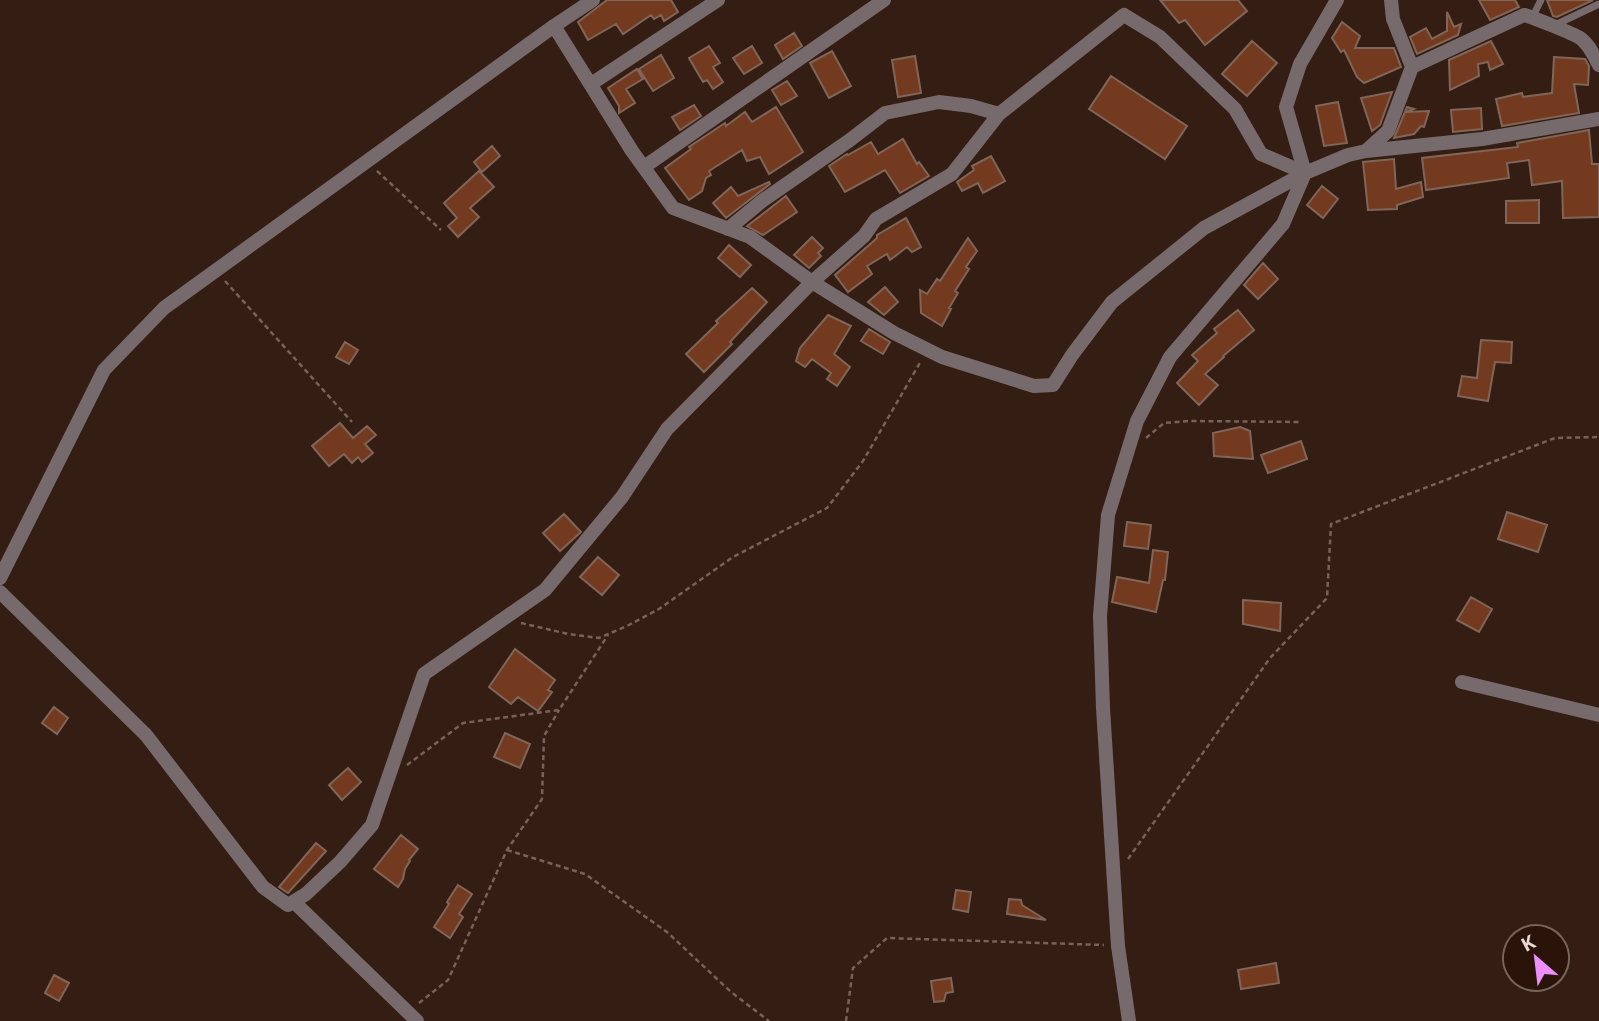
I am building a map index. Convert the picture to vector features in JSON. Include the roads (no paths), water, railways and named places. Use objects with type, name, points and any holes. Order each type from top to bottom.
[{"type":"street","points":[[0,578],[104,370],[164,308],[593,0]]},
{"type":"street","points":[[591,84],[718,0]]},
{"type":"street","points":[[644,167],[884,0]]},
{"type":"street","points":[[1129,1021],[1118,946],[1103,708],[1100,616],[1108,515],[1137,421],[1170,357],[1283,224],[1305,173],[1286,107],[1300,64],[1337,0]]},
{"type":"street","points":[[1366,151],[1388,131],[1412,68],[1393,19],[1391,0]]},
{"type":"street","points":[[0,592],[146,735],[263,887],[288,905],[306,894],[341,862],[372,825],[424,674],[545,590],[622,498],[667,429],[812,282],[864,236],[876,219],[952,174],[999,114],[1124,15],[1160,37],[1235,109],[1261,154],[1305,173]]},
{"type":"street","points":[[1412,68],[1524,15],[1533,16],[1581,38],[1599,65]]},
{"type":"street","points":[[554,26],[673,208],[750,237],[812,282],[894,333],[942,357],[1034,386],[1053,385],[1112,302],[1204,228],[1305,173],[1348,155],[1366,151],[1482,139],[1599,119]]},
{"type":"street","points":[[728,229],[762,201],[885,113],[939,102],[971,106],[999,114]]},
{"type":"street","points":[[1462,682],[1599,715]]},
{"type":"street","points":[[294,901],[413,1016]]},
{"type":"lane","points":[[1533,16],[1541,0]]},
{"type":"lane","points":[[1552,27],[1599,4]]}]
